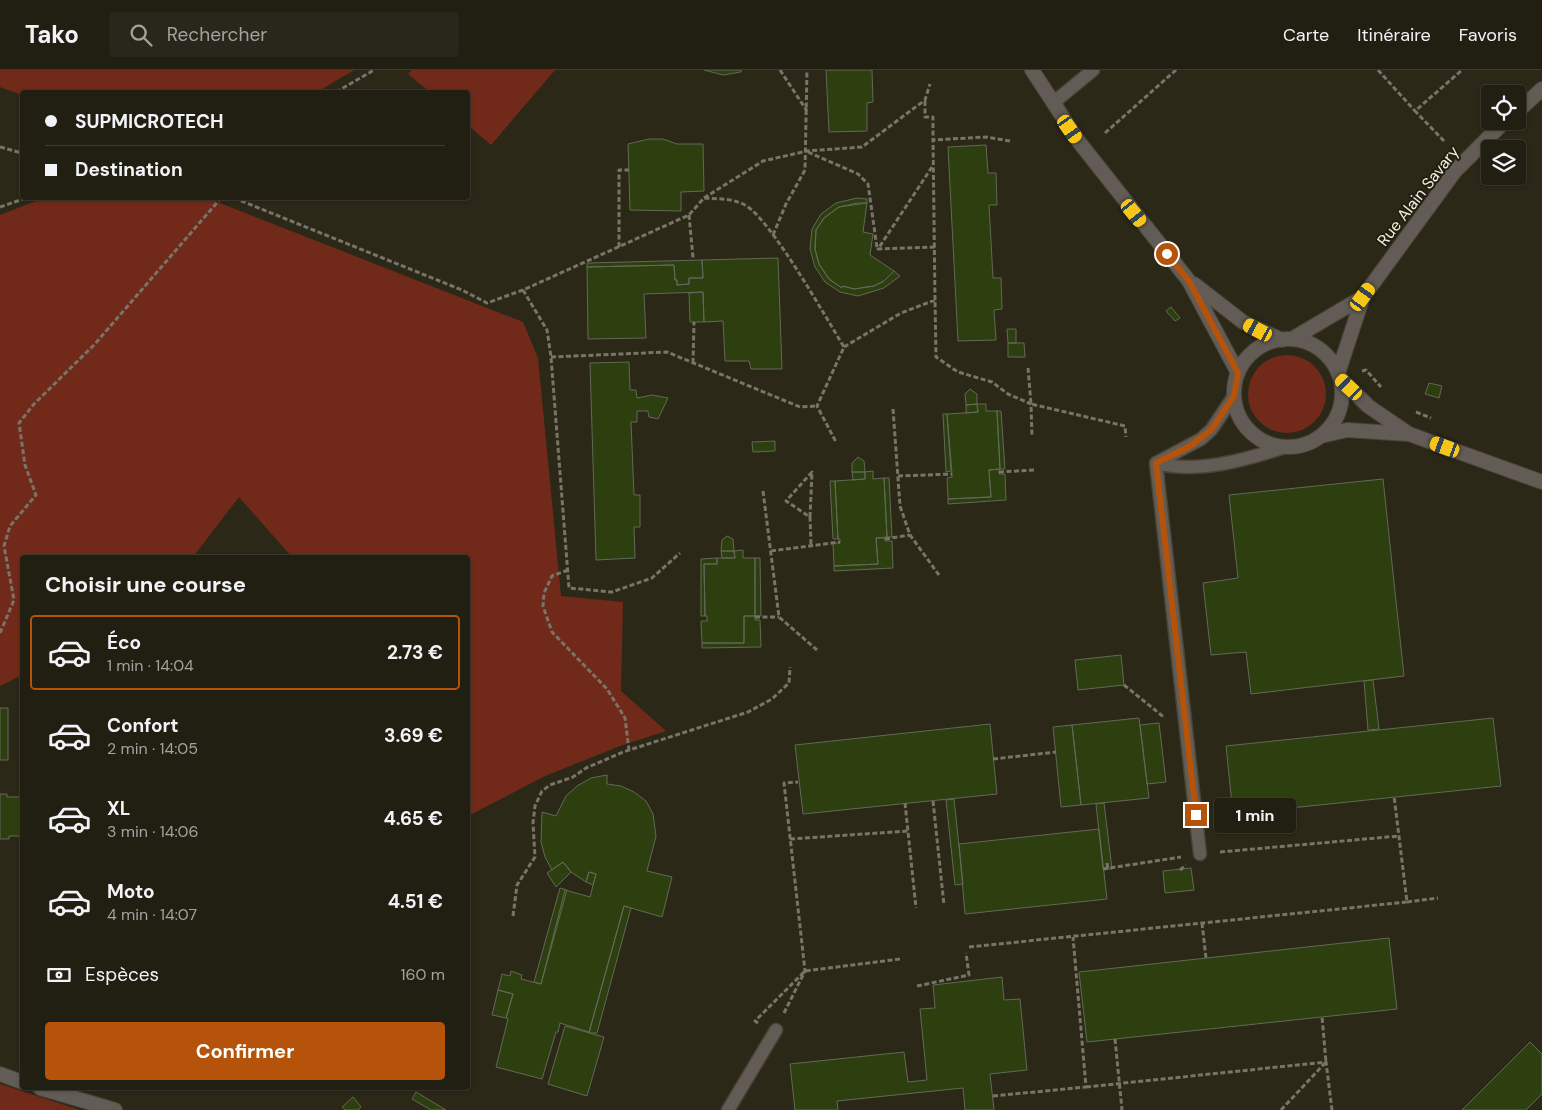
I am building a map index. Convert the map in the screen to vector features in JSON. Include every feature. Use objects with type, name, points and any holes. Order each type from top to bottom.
[{"type":"street","points":[[1032,70],[1117,192],[1189,281],[1238,373]]},
{"type":"street","points":[[1526,104],[1542,89]]},
{"type":"street","name":"Rue Alain Savary","points":[[1339,376],[1363,297],[1455,170],[1497,130]]},
{"type":"street","points":[[1189,281],[1243,322],[1287,339],[1304,341],[1320,350],[1333,362],[1339,376],[1342,391],[1339,410],[1334,422],[1320,437]]},
{"type":"street","name":"Rue Alain Savary","points":[[1287,339],[1363,297]]},
{"type":"street","points":[[1287,339],[1268,343],[1255,350],[1245,360],[1238,373],[1234,396],[1238,413],[1247,428],[1268,443],[1285,447],[1304,445],[1320,437],[1347,430],[1409,434]]},
{"type":"street","points":[[1339,376],[1374,411],[1409,434],[1542,482]]},
{"type":"street","points":[[0,1074],[20,1081]]},
{"type":"street","points":[[47,1090],[114,1110]]},
{"type":"lane","points":[[1054,104],[1093,70]]},
{"type":"lane","points":[[1156,463],[1202,439],[1211,430],[1234,396]]},
{"type":"lane","points":[[1156,463],[1172,468],[1198,466],[1255,457],[1285,447]]},
{"type":"lane","points":[[1156,463],[1200,854]]},
{"type":"lane","points":[[728,1110],[776,1030]]},
{"type":"path","points":[[339,90],[374,70]]},
{"type":"path","points":[[780,70],[807,111]]},
{"type":"path","points":[[774,235],[786,204],[805,170],[807,151],[807,70]]},
{"type":"path","points":[[1105,133],[1176,70]]},
{"type":"path","points":[[1415,111],[1462,70]]},
{"type":"path","points":[[1381,71],[1444,141]]},
{"type":"path","points":[[930,84],[925,100],[925,117],[933,116],[936,357],[958,372],[992,382],[1008,394],[1031,404],[1125,426],[1126,437]]},
{"type":"path","points":[[239,200],[462,290],[487,303],[523,290],[689,214],[704,198],[762,161],[807,151],[862,147],[925,100]]},
{"type":"path","points":[[933,140],[986,137],[1010,141]]},
{"type":"path","points":[[0,147],[20,153]]},
{"type":"path","points":[[807,151],[858,174],[868,184],[878,249]]},
{"type":"path","points":[[878,249],[933,166]]},
{"type":"path","points":[[619,247],[619,170],[629,170]]},
{"type":"path","points":[[704,198],[734,200],[747,206],[774,235],[844,346]]},
{"type":"path","points":[[0,207],[20,200]]},
{"type":"path","points":[[0,633],[14,600],[4,546],[10,526],[36,495],[25,465],[19,423],[34,404],[94,345],[219,200]]},
{"type":"path","points":[[689,214],[693,258]]},
{"type":"path","points":[[878,249],[936,247]]},
{"type":"path","points":[[523,290],[547,330],[551,356],[570,588],[612,592],[652,578],[680,553]]},
{"type":"path","points":[[817,406],[844,346],[901,312],[936,300]]},
{"type":"path","points":[[693,363],[694,322]]},
{"type":"path","points":[[551,356],[667,352],[800,408],[817,406]]},
{"type":"path","points":[[1028,368],[1032,437]]},
{"type":"path","points":[[1339,376],[1366,370],[1383,389]]},
{"type":"path","points":[[817,406],[836,442]]},
{"type":"path","points":[[893,409],[900,506],[910,535],[939,575]]},
{"type":"path","points":[[1408,409],[1436,420]]},
{"type":"path","points":[[999,472],[1034,470]]},
{"type":"path","points":[[810,517],[786,501],[812,472],[811,545]]},
{"type":"path","points":[[898,476],[952,474]]},
{"type":"path","points":[[763,491],[779,618]]},
{"type":"path","points":[[885,539],[910,535]]},
{"type":"path","points":[[770,551],[840,542]]},
{"type":"path","points":[[568,570],[552,576],[544,593],[543,606],[552,632],[606,689],[625,718],[629,750]]},
{"type":"path","points":[[755,618],[779,618],[817,650]]},
{"type":"path","points":[[513,916],[517,885],[535,857],[533,824],[535,806],[542,791],[550,785],[573,777],[586,768],[629,750],[748,712],[772,699],[789,683],[790,667]]},
{"type":"path","points":[[1124,684],[1186,736]]},
{"type":"path","points":[[993,759],[1056,752]]},
{"type":"path","points":[[798,782],[784,783],[805,971],[776,1030],[755,1021],[805,971],[900,959]]},
{"type":"path","points":[[1394,796],[1407,902]]},
{"type":"path","points":[[933,801],[944,905]]},
{"type":"path","points":[[905,803],[916,908]]},
{"type":"path","points":[[790,839],[908,831]]},
{"type":"path","points":[[1103,869],[1200,854],[1399,836]]},
{"type":"path","points":[[1108,863],[1108,869]]},
{"type":"path","points":[[969,947],[1438,898]]},
{"type":"path","points":[[1202,923],[1206,958]]},
{"type":"path","points":[[1073,937],[1086,1087]]},
{"type":"path","points":[[917,986],[969,975],[966,953]]},
{"type":"path","points":[[1322,1017],[1332,1110]]},
{"type":"path","points":[[1115,1039],[1122,1110]]},
{"type":"path","points":[[993,1096],[1326,1062]]},
{"type":"path","points":[[1281,1110],[1326,1062]]},
{"type":"shaded area","points":[[0,70],[354,70],[320,90],[20,90],[20,94],[0,87]]},
{"type":"shaded area","points":[[412,70],[555,70],[491,145],[470,127],[470,90],[428,90],[408,74]]},
{"type":"shaded area","points":[[39,200],[212,200],[523,322],[538,358],[561,596],[623,602],[621,691],[666,731],[620,746],[545,776],[470,815],[470,555],[290,555],[239,497],[195,555],[20,555],[20,676],[0,686],[0,215]]},
{"type":"shaded area","points":[[1287,355],[1302,358],[1319,372],[1323,379],[1326,394],[1323,409],[1309,426],[1302,430],[1287,433],[1272,430],[1255,416],[1251,409],[1248,394],[1251,379],[1265,362],[1272,358]]},
{"type":"shaded area","points":[[0,1084],[80,1110],[0,1110]]},
{"type":"building","points":[[704,70],[741,70],[741,72],[723,75]]},
{"type":"building","points":[[826,70],[872,70],[873,102],[867,103],[867,131],[829,132]]},
{"type":"building","points":[[649,139],[663,139],[677,144],[703,144],[704,191],[681,192],[681,211],[630,210],[628,144]]},
{"type":"building","points":[[986,145],[988,173],[996,173],[997,205],[989,205],[993,278],[1001,278],[1002,309],[994,310],[996,340],[958,341],[948,147]]},
{"type":"building","points":[[857,198],[867,199],[867,203],[839,207],[824,218],[816,230],[815,249],[819,264],[829,279],[842,288],[843,286],[854,289],[874,286],[884,281],[894,271],[900,276],[884,288],[858,296],[840,292],[825,282],[815,267],[810,249],[812,229],[821,214],[836,203]]},
{"type":"building","points":[[867,203],[863,232],[873,234],[870,255],[894,271],[884,281],[874,286],[854,289],[843,286],[842,288],[829,279],[819,264],[815,249],[816,230],[824,218],[839,207]]},
{"type":"building","points":[[778,258],[782,369],[751,369],[749,361],[725,361],[723,321],[704,322],[703,292],[644,294],[646,338],[588,339],[587,267],[674,265],[677,285],[689,284],[689,278],[703,278],[702,260]]},
{"type":"building","points":[[702,260],[703,278],[689,278],[689,284],[677,285],[674,265],[587,267],[587,263]]},
{"type":"building","points":[[703,292],[704,322],[690,322],[689,293]]},
{"type":"building","points":[[1171,307],[1180,318],[1175,321],[1166,311]]},
{"type":"building","points":[[1007,329],[1016,329],[1016,343],[1008,343]]},
{"type":"building","points":[[1008,343],[1024,343],[1025,357],[1008,357]]},
{"type":"building","points":[[629,362],[630,390],[636,390],[637,398],[652,395],[668,398],[658,419],[649,417],[648,411],[637,411],[637,422],[631,422],[634,495],[640,495],[640,527],[634,527],[635,558],[596,560],[590,363]]},
{"type":"building","points":[[1429,383],[1442,386],[1439,398],[1425,394]]},
{"type":"building","points":[[970,389],[977,394],[977,404],[966,405],[965,394]]},
{"type":"building","points":[[977,404],[986,404],[986,411],[997,411],[1000,469],[989,470],[991,497],[948,499],[947,478],[952,477],[952,474],[947,414],[978,412]]},
{"type":"building","points":[[977,404],[978,412],[966,413],[966,405]]},
{"type":"building","points":[[997,411],[1001,411],[1005,469],[1000,469]]},
{"type":"building","points":[[943,414],[947,414],[951,471],[946,472]]},
{"type":"building","points":[[775,441],[775,451],[753,452],[752,442]]},
{"type":"building","points":[[858,457],[864,461],[865,472],[852,472],[852,463]]},
{"type":"building","points":[[999,469],[999,474],[1005,474],[1006,500],[948,504],[948,499],[991,497],[989,470]]},
{"type":"building","points":[[873,471],[873,479],[884,478],[887,537],[876,538],[878,564],[834,566],[833,543],[840,543],[840,539],[838,539],[835,481],[865,479],[865,472]]},
{"type":"building","points":[[852,472],[865,472],[865,479],[853,480]]},
{"type":"building","points":[[884,478],[889,478],[892,537],[887,537]]},
{"type":"building","points":[[1383,479],[1404,676],[1251,694],[1246,652],[1211,655],[1203,583],[1238,578],[1229,495]]},
{"type":"building","points":[[830,481],[835,481],[838,539],[833,539]]},
{"type":"building","points":[[727,536],[733,539],[734,551],[721,551],[722,540]]},
{"type":"building","points":[[876,538],[885,538],[885,541],[892,541],[893,568],[834,571],[834,566],[878,564]]},
{"type":"building","points":[[743,550],[743,558],[755,558],[755,616],[744,616],[744,643],[702,643],[701,621],[707,621],[707,616],[705,616],[704,564],[717,564],[717,558],[735,558],[734,551]]},
{"type":"building","points":[[721,551],[734,551],[735,558],[722,558]]},
{"type":"building","points":[[717,558],[717,564],[704,564],[705,616],[701,616],[701,559]]},
{"type":"building","points":[[755,558],[760,558],[761,616],[755,616]]},
{"type":"building","points":[[744,616],[755,616],[755,620],[760,620],[761,647],[702,648],[702,643],[744,643]]},
{"type":"building","points":[[1121,655],[1124,685],[1078,690],[1075,660]]},
{"type":"building","points":[[1373,680],[1379,729],[1368,730],[1364,681]]},
{"type":"building","points":[[0,708],[8,708],[8,760],[0,760]]},
{"type":"building","points":[[1139,718],[1149,798],[1081,805],[1072,725]]},
{"type":"building","points":[[1493,718],[1501,786],[1233,814],[1226,746]]},
{"type":"building","points":[[1159,723],[1166,782],[1147,784],[1140,725]]},
{"type":"building","points":[[990,724],[997,794],[803,814],[795,745]]},
{"type":"building","points":[[1072,725],[1081,805],[1061,807],[1053,727]]},
{"type":"building","points":[[607,775],[607,784],[621,786],[634,792],[646,801],[653,814],[656,836],[647,871],[672,877],[662,917],[624,906],[589,1032],[560,1023],[542,1079],[496,1067],[513,994],[498,990],[502,974],[510,976],[511,971],[522,975],[521,979],[541,984],[565,890],[590,897],[596,874],[589,872],[586,882],[571,872],[563,862],[552,870],[545,857],[541,842],[542,812],[556,816],[566,796],[577,786],[591,778]]},
{"type":"building","points":[[0,794],[7,794],[7,797],[20,797],[20,836],[9,836],[9,839],[0,839]]},
{"type":"building","points":[[954,799],[963,884],[955,885],[946,800]]},
{"type":"building","points":[[1104,803],[1112,869],[1103,869],[1096,804]]},
{"type":"building","points":[[1099,829],[1107,899],[965,914],[959,844]]},
{"type":"building","points":[[563,862],[571,872],[556,887],[547,873]]},
{"type":"building","points":[[1191,868],[1194,890],[1165,893],[1163,871]]},
{"type":"building","points":[[589,872],[596,874],[593,885],[586,882]]},
{"type":"building","points":[[560,888],[567,890],[541,984],[534,982]]},
{"type":"building","points":[[624,906],[631,908],[597,1033],[589,1033]]},
{"type":"building","points":[[1389,938],[1397,1009],[1087,1042],[1079,972]]},
{"type":"building","points":[[1002,977],[1004,1000],[1020,999],[1027,1070],[990,1074],[994,1110],[965,1110],[963,1088],[837,1101],[838,1110],[795,1110],[790,1064],[904,1052],[908,1082],[927,1080],[920,1009],[935,1008],[933,985]]},
{"type":"building","points":[[498,990],[513,994],[506,1018],[492,1015]]},
{"type":"building","points":[[565,1026],[604,1037],[587,1096],[548,1084]]},
{"type":"building","points":[[1530,1042],[1542,1054],[1542,1094],[1526,1110],[1462,1110]]},
{"type":"building","points":[[416,1092],[446,1110],[431,1110],[412,1099]]},
{"type":"building","points":[[353,1097],[361,1107],[358,1110],[345,1110],[342,1107]]},
{"type":"route","points":[[1167,254],[1189,281],[1238,373],[1234,396],[1211,430],[1202,439],[1156,463],[1196,815]]}]
